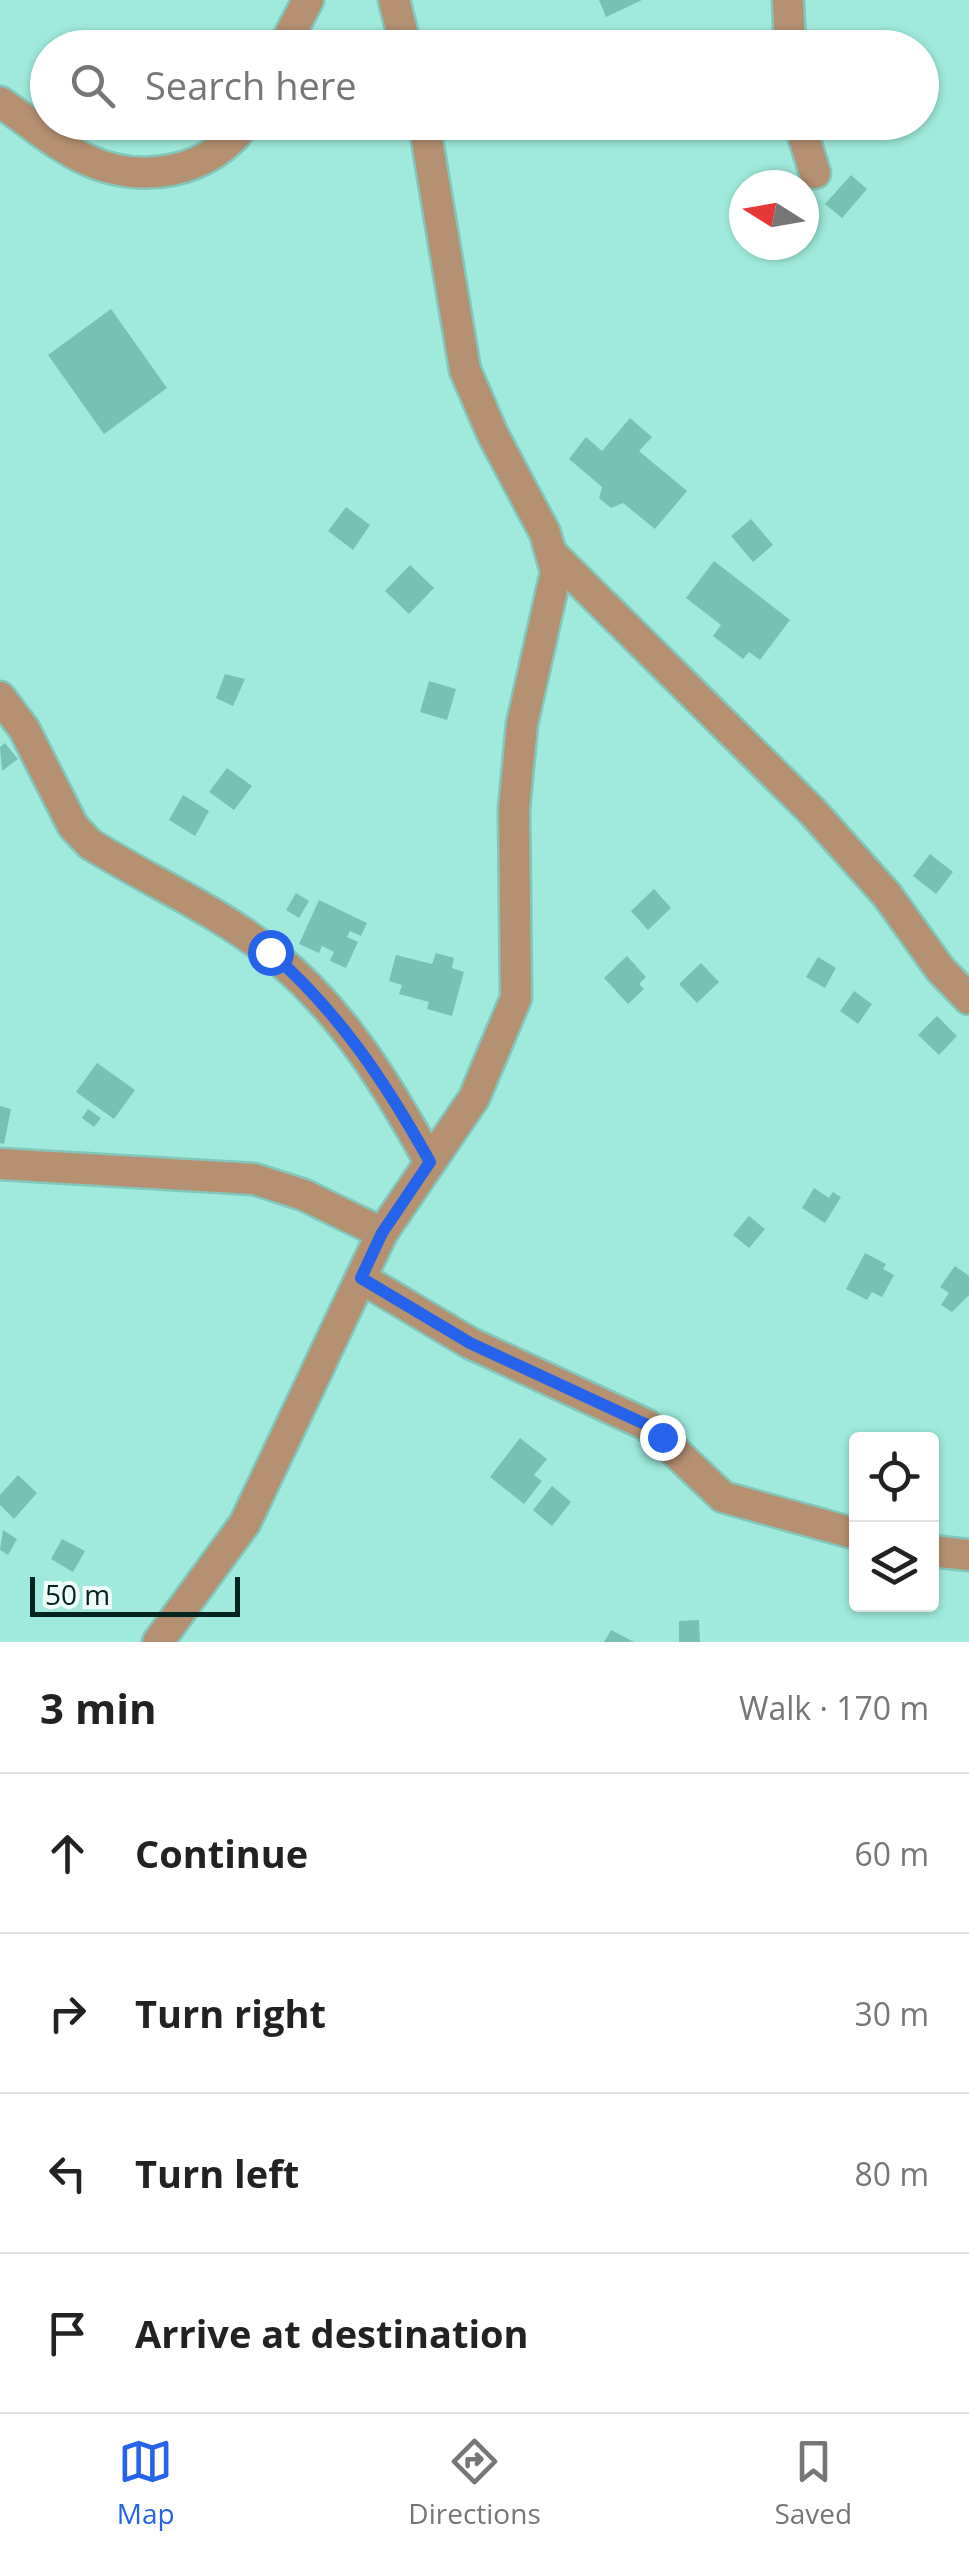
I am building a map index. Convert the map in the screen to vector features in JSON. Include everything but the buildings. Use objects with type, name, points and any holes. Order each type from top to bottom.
[{"type":"street","points":[[292,30],[308,0]]},
{"type":"street","points":[[394,0],[402,30]]},
{"type":"street","points":[[788,0],[789,30]]},
{"type":"street","points":[[0,102],[30,122]]},
{"type":"street","points":[[56,140],[86,160],[140,172],[172,172],[211,157],[228,140]]},
{"type":"street","points":[[427,140],[465,370],[552,554],[812,811],[887,895],[940,969],[969,999]]},
{"type":"street","points":[[805,140],[814,170]]},
{"type":"street","points":[[158,1642],[245,1523],[382,1233],[474,1098],[516,998],[514,810],[522,724],[552,598],[552,554]]},
{"type":"street","points":[[0,697],[24,729],[73,826],[90,844],[270,952],[298,976],[384,1078],[430,1162]]},
{"type":"street","points":[[0,1164],[254,1180],[304,1195],[382,1233]]},
{"type":"street","points":[[361,1278],[470,1343],[647,1425],[724,1497],[849,1532]]},
{"type":"street","points":[[939,1552],[969,1555]]},
{"type":"route","points":[[270,952],[320,1000],[384,1078],[430,1162],[382,1233],[361,1278],[470,1343],[647,1425],[662,1437]]}]
